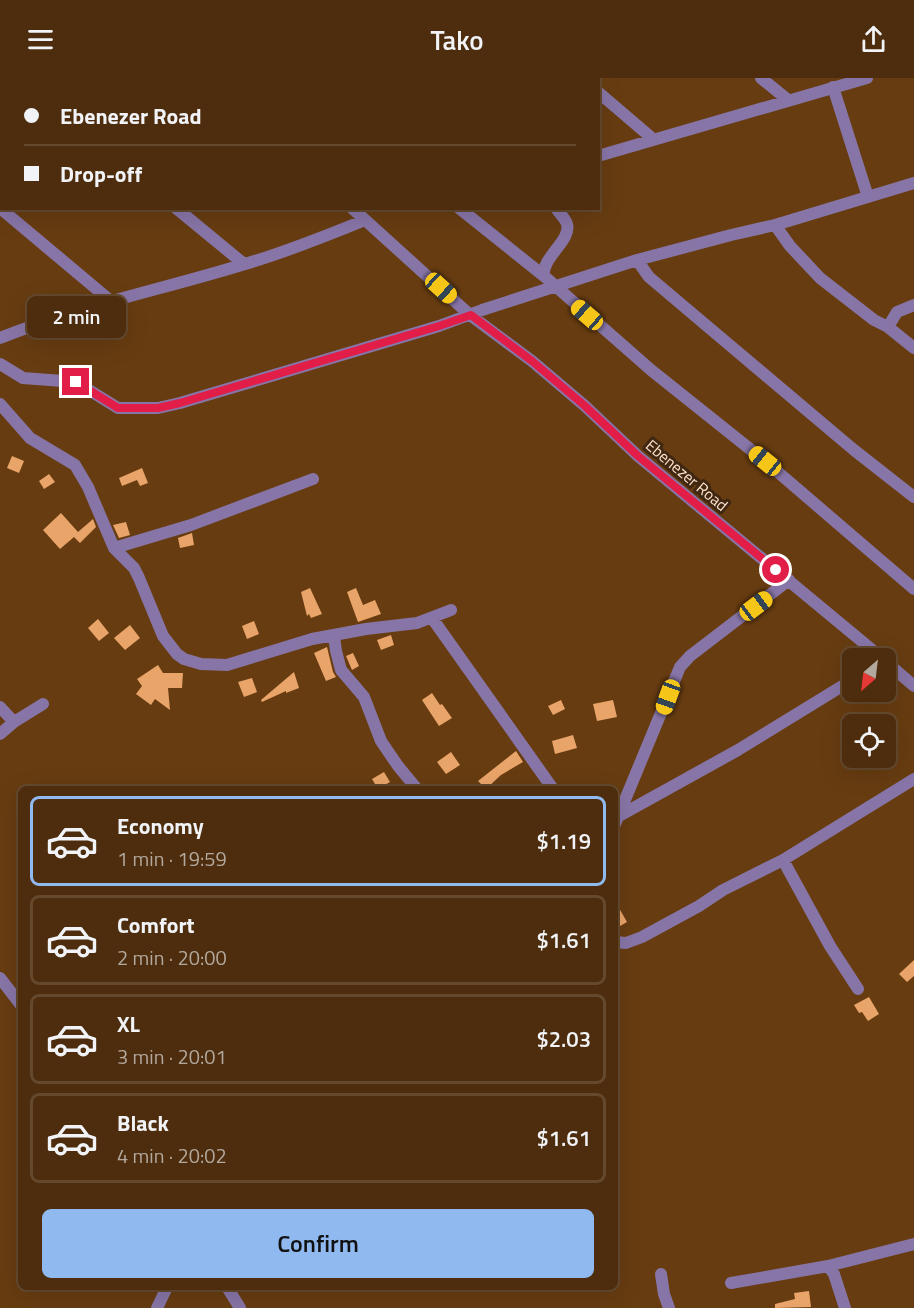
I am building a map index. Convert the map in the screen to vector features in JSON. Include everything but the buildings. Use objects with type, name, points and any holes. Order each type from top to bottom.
[{"type":"street","points":[[760,78],[788,100]]},
{"type":"street","points":[[600,155],[867,78]]},
{"type":"street","points":[[833,87],[868,197]]},
{"type":"street","points":[[600,94],[653,139]]},
{"type":"street","points":[[0,364],[23,378],[76,382],[118,408],[158,408],[439,326],[637,260],[775,225],[914,183]]},
{"type":"street","points":[[2,210],[112,302]]},
{"type":"street","points":[[178,210],[244,264]]},
{"type":"street","name":"Ebenezer Road","points":[[354,210],[471,315],[532,361],[585,406],[646,463],[870,648]]},
{"type":"street","points":[[462,210],[544,276],[651,370],[765,461],[914,589]]},
{"type":"street","points":[[544,276],[545,265],[566,236],[568,229],[567,223],[557,210]]},
{"type":"street","points":[[0,338],[22,329],[305,245],[365,220]]},
{"type":"street","points":[[775,225],[790,246],[820,278],[914,348]]},
{"type":"street","points":[[637,260],[649,277],[854,450],[914,497]]},
{"type":"street","points":[[888,327],[897,312],[914,305]]},
{"type":"street","points":[[0,404],[30,438],[75,465],[88,488],[114,548],[134,568],[163,636],[184,659],[208,665],[227,665],[312,639],[417,623],[451,610]]},
{"type":"street","points":[[114,548],[191,525],[313,479]]},
{"type":"street","points":[[618,818],[680,667],[690,656],[789,580]]},
{"type":"street","points":[[432,618],[551,786]]},
{"type":"street","points":[[334,636],[341,670],[364,697],[381,741],[415,786]]},
{"type":"street","name":"Ebenezer Road","points":[[896,670],[914,686]]},
{"type":"street","points":[[618,819],[842,686]]},
{"type":"street","points":[[0,734],[14,722],[44,704]]},
{"type":"street","points":[[0,707],[14,722]]},
{"type":"street","points":[[618,942],[626,943],[642,937],[753,873],[783,860],[914,779]]},
{"type":"street","points":[[783,860],[830,946],[858,989]]},
{"type":"street","points":[[0,978],[18,1001]]},
{"type":"street","points":[[731,1283],[828,1266],[914,1244]]},
{"type":"street","points":[[828,1266],[834,1274],[845,1308]]},
{"type":"street","points":[[661,1274],[669,1308]]},
{"type":"street","points":[[157,1308],[165,1290]]},
{"type":"street","points":[[229,1290],[240,1308]]},
{"type":"route","points":[[76,382],[118,408],[158,408],[199,398],[471,315],[532,361],[585,406],[638,456],[776,570]]}]
